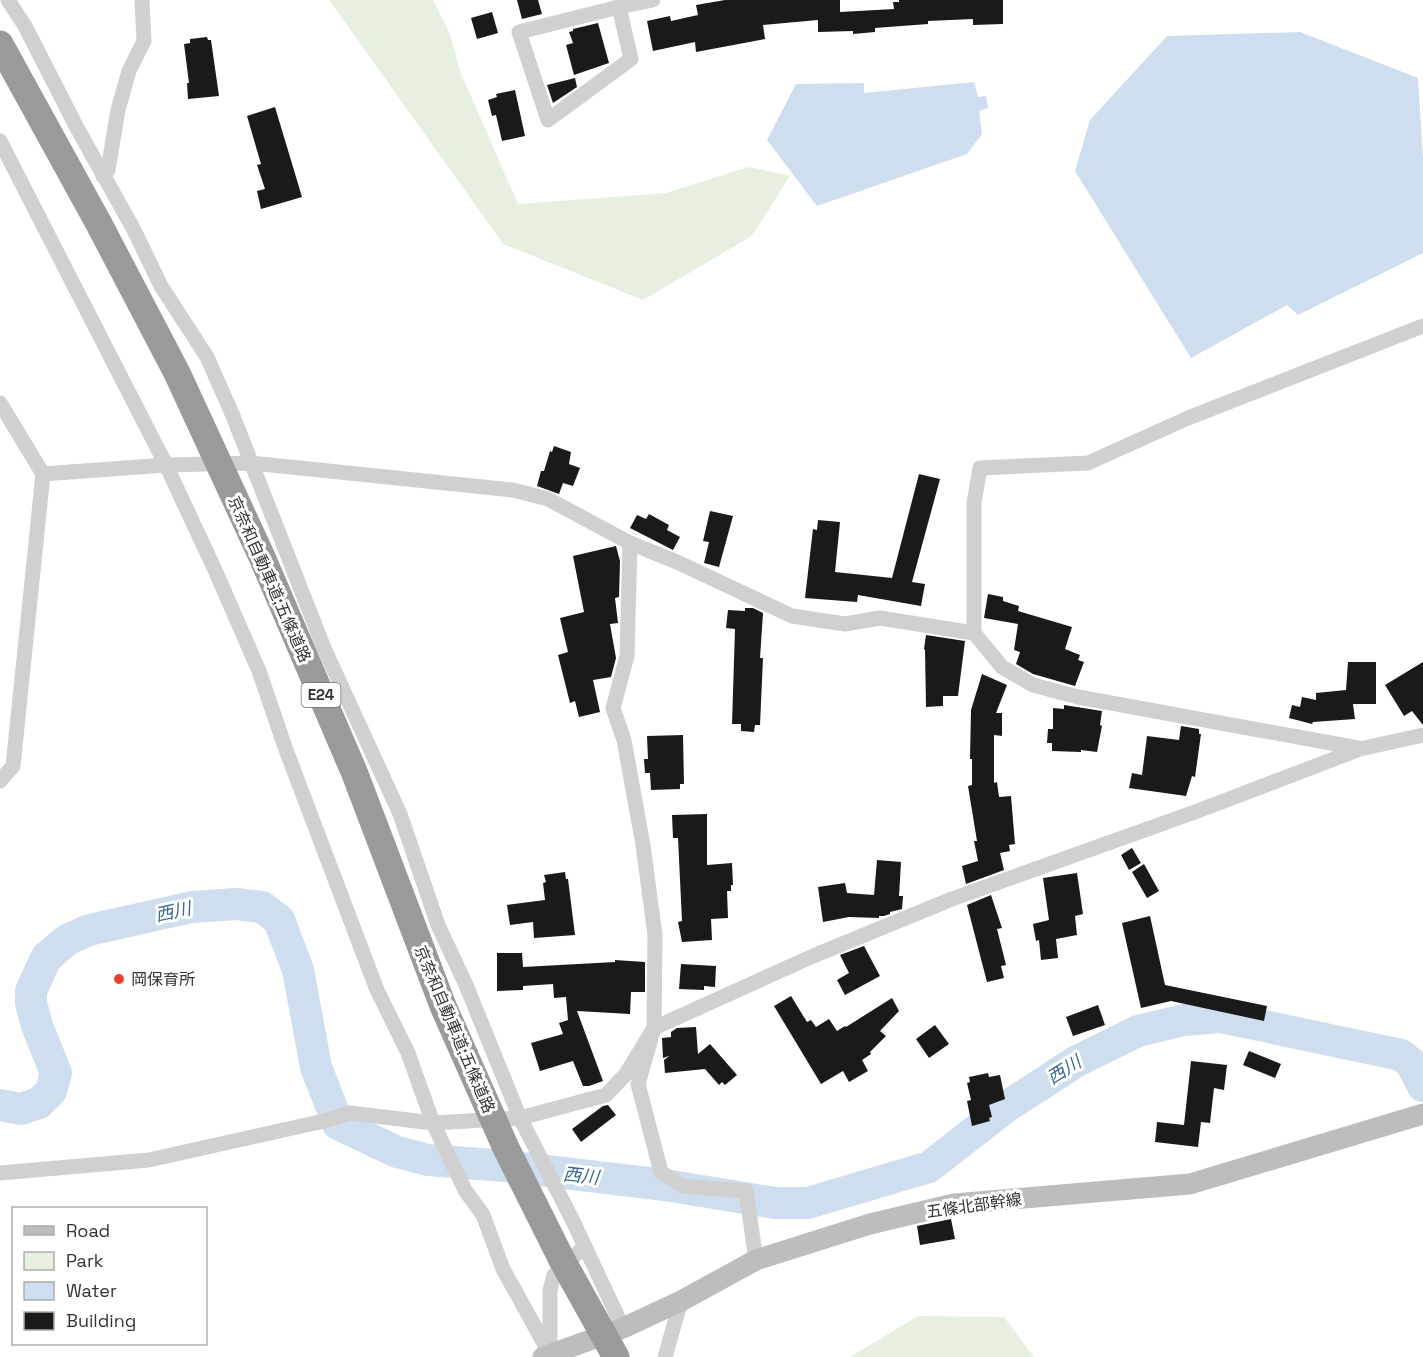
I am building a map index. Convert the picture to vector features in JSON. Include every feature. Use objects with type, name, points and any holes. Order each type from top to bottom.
[{"type":"highway","name":"京奈和自動車道;五條道路","points":[[0,44],[99,224],[177,373],[262,557],[355,774],[443,1006],[506,1148],[562,1260],[616,1357]]},
{"type":"street","points":[[8,0],[26,26],[103,176],[134,230],[161,286],[207,357],[252,464],[324,648],[400,814],[438,925],[466,985],[520,1118],[572,1219],[623,1328]]},
{"type":"street","points":[[103,176],[108,170],[118,110],[129,71],[144,41],[142,0]]},
{"type":"street","points":[[620,7],[631,58],[548,120],[519,32],[620,7],[653,0]]},
{"type":"street","points":[[0,141],[166,465],[215,570],[259,671],[286,750],[377,990],[408,1053],[433,1123],[465,1190],[483,1215],[503,1269],[548,1356]]},
{"type":"street","points":[[1360,748],[1078,697],[1033,685],[1002,667],[974,633],[974,503],[980,468],[1088,463],[1188,418],[1423,326]]},
{"type":"street","points":[[0,403],[43,474],[13,766],[0,781]]},
{"type":"street","points":[[43,474],[166,465],[252,464],[513,490],[548,499],[630,543],[677,562],[792,616],[845,624],[880,618],[974,633]]},
{"type":"street","points":[[630,543],[627,656],[613,708],[624,740],[645,856],[655,935],[654,1028],[638,1084],[661,1172],[683,1186],[746,1191],[756,1260]]},
{"type":"street","points":[[0,1173],[149,1160],[324,1121],[350,1113],[433,1123],[520,1118],[606,1095],[626,1074],[654,1028],[813,956],[952,899],[1195,812],[1360,748],[1423,735]]},
{"type":"street","name":"五條北部幹線","points":[[548,1356],[623,1328],[756,1260],[870,1224],[954,1204],[1190,1184],[1423,1114]]},
{"type":"street","points":[[548,1356],[550,1290],[554,1275],[585,1246]]},
{"type":"street","points":[[665,1357],[681,1300]]},
{"type":"green space","points":[[329,0],[433,0],[450,34],[460,71],[518,204],[666,193],[749,167],[790,176],[752,236],[643,300],[503,244]]},
{"type":"green space","points":[[918,1316],[1004,1317],[1034,1357],[850,1357]]},
{"type":"water","points":[[1300,32],[1418,78],[1423,159],[1423,253],[1298,315],[1287,305],[1191,358],[1075,171],[1090,120],[1167,36]]},
{"type":"water","points":[[974,82],[978,97],[986,96],[988,108],[979,111],[982,134],[967,154],[817,206],[767,140],[796,84],[864,83],[864,93]]},
{"type":"building","points":[[517,0],[538,0],[542,14],[522,19]]},
{"type":"building","points":[[725,0],[840,0],[840,12],[894,9],[893,2],[899,2],[899,0],[1003,0],[1003,24],[973,25],[973,19],[928,21],[928,24],[875,28],[875,32],[853,34],[853,31],[818,32],[818,20],[763,25],[765,39],[696,52],[695,42],[653,51],[647,21],[670,16],[671,21],[698,15],[696,5]]},
{"type":"building","points":[[492,12],[498,33],[477,39],[471,18]]},
{"type":"building","points":[[598,23],[609,63],[574,75],[566,45],[573,43],[569,32]]},
{"type":"building","points":[[207,37],[211,40],[219,96],[188,99],[187,83],[189,83],[184,44],[190,43],[190,39]]},
{"type":"building","points":[[575,78],[577,87],[553,103],[547,85]]},
{"type":"building","points":[[515,90],[525,136],[502,141],[496,115],[492,116],[488,100],[497,97],[496,94]]},
{"type":"building","points":[[275,107],[302,197],[261,209],[257,191],[265,189],[257,165],[261,164],[247,116]]},
{"type":"building","points":[[554,446],[571,452],[569,464],[580,468],[573,486],[563,483],[559,494],[537,486],[541,471],[544,471],[550,451],[552,452]]},
{"type":"building","points":[[919,474],[940,479],[912,582],[925,584],[921,606],[858,595],[857,602],[805,598],[813,529],[817,530],[818,520],[840,522],[835,572],[892,578]]},
{"type":"building","points":[[710,511],[733,516],[719,567],[704,563],[709,542],[703,541]]},
{"type":"building","points":[[649,514],[669,525],[667,530],[680,537],[673,550],[630,528],[637,515],[646,519]]},
{"type":"building","points":[[616,546],[620,561],[619,597],[615,598],[618,623],[610,624],[616,658],[611,677],[593,680],[600,712],[579,717],[575,701],[570,703],[558,655],[568,652],[560,618],[584,612],[573,556]]},
{"type":"building","points":[[988,594],[1003,597],[1003,601],[1019,606],[1018,611],[1072,627],[1065,649],[1080,655],[1078,660],[1084,662],[1075,686],[1033,674],[1016,664],[1020,652],[1014,650],[1018,624],[984,618]]},
{"type":"building","points":[[745,608],[753,608],[763,613],[760,725],[755,725],[754,732],[741,731],[741,724],[732,724],[735,629],[726,628],[728,610],[745,611]]},
{"type":"building","points":[[926,635],[965,641],[958,696],[943,696],[943,706],[926,707],[924,649]]},
{"type":"building","points":[[1348,662],[1376,662],[1376,704],[1353,704],[1355,719],[1313,722],[1312,724],[1289,718],[1292,705],[1300,707],[1302,697],[1316,700],[1316,693],[1346,690]]},
{"type":"building","points":[[1423,662],[1423,725],[1412,711],[1404,716],[1385,685]]},
{"type":"building","points":[[982,674],[1007,685],[996,713],[1002,713],[1002,736],[994,735],[994,783],[997,782],[999,797],[1011,796],[1015,844],[1009,845],[1010,851],[1000,853],[1004,870],[966,884],[962,866],[978,861],[968,786],[972,785],[971,710]]},
{"type":"building","points":[[1064,705],[1102,711],[1100,725],[1102,726],[1097,752],[1052,751],[1052,743],[1047,743],[1048,729],[1053,729],[1053,708],[1064,709]]},
{"type":"building","points":[[1181,726],[1199,729],[1199,734],[1201,734],[1195,777],[1192,776],[1186,796],[1129,788],[1132,773],[1142,775],[1147,736],[1179,740]]},
{"type":"building","points":[[683,735],[684,784],[680,784],[680,789],[651,790],[650,773],[645,773],[644,759],[648,759],[647,736]]},
{"type":"building","points":[[707,814],[707,865],[732,863],[733,885],[731,885],[731,891],[727,891],[728,918],[711,919],[712,940],[682,942],[678,922],[682,921],[678,838],[673,838],[672,815]]},
{"type":"building","points":[[1132,848],[1141,863],[1129,870],[1121,855]]},
{"type":"building","points":[[877,860],[901,862],[899,896],[903,896],[902,909],[879,916],[879,918],[849,917],[823,922],[818,887],[845,883],[847,893],[874,895]]},
{"type":"building","points":[[1144,864],[1159,891],[1147,898],[1132,872]]},
{"type":"building","points":[[565,872],[566,879],[568,879],[575,935],[534,938],[533,922],[510,925],[507,905],[545,900],[544,875]]},
{"type":"building","points":[[1077,873],[1083,914],[1075,916],[1077,935],[1056,939],[1058,958],[1041,960],[1039,940],[1036,941],[1033,924],[1049,920],[1043,878]]},
{"type":"building","points":[[991,895],[1002,928],[997,929],[1006,965],[1001,966],[1004,978],[987,982],[967,905]]},
{"type":"building","points":[[1150,916],[1165,985],[1267,1006],[1264,1021],[1171,1001],[1141,1008],[1122,923]]},
{"type":"building","points":[[864,946],[880,976],[845,995],[837,980],[849,973],[840,955]]},
{"type":"building","points":[[497,953],[522,953],[523,967],[615,962],[615,960],[645,962],[645,992],[631,992],[630,1014],[577,1011],[603,1081],[583,1086],[573,1061],[540,1071],[531,1043],[563,1034],[559,1023],[568,1020],[566,997],[554,998],[553,984],[523,986],[523,990],[497,991]]},
{"type":"building","points":[[681,964],[716,966],[715,987],[704,986],[704,990],[679,989]]},
{"type":"building","points":[[791,996],[807,1022],[811,1020],[816,1027],[829,1019],[837,1031],[892,998],[899,1011],[880,1031],[886,1036],[870,1052],[871,1054],[862,1060],[868,1071],[849,1082],[843,1071],[821,1084],[774,1006]]},
{"type":"building","points":[[1098,1005],[1105,1025],[1073,1036],[1066,1017]]},
{"type":"building","points":[[935,1025],[949,1044],[929,1058],[916,1039]]},
{"type":"building","points":[[696,1027],[698,1054],[710,1044],[737,1075],[725,1085],[722,1082],[719,1085],[705,1069],[665,1073],[664,1060],[669,1056],[663,1058],[662,1038],[671,1037],[671,1032],[677,1028]]},
{"type":"building","points":[[1249,1051],[1281,1064],[1275,1078],[1243,1065]]},
{"type":"building","points":[[1191,1061],[1227,1065],[1224,1090],[1214,1088],[1210,1123],[1201,1122],[1198,1147],[1155,1142],[1157,1122],[1184,1125]]},
{"type":"building","points":[[988,1073],[989,1077],[1000,1075],[1005,1099],[989,1105],[992,1117],[989,1118],[990,1121],[972,1126],[967,1101],[971,1100],[967,1083],[970,1082],[969,1077]]},
{"type":"building","points":[[608,1105],[616,1115],[581,1142],[572,1129],[603,1106]]},
{"type":"building","points":[[951,1219],[955,1239],[920,1245],[917,1226]]},
{"type":"waterway","name":"西川","points":[[0,1105],[21,1109],[39,1103],[51,1091],[56,1073],[37,1026],[31,1003],[31,991],[46,958],[67,940],[89,930],[192,907],[236,904],[262,907],[279,920],[298,970],[316,1067],[338,1124],[397,1152],[428,1160],[505,1166],[665,1185],[775,1203],[808,1203],[929,1167],[1006,1107],[1077,1061],[1138,1031],[1184,1020],[1221,1017],[1401,1055],[1411,1063],[1423,1086]]},
{"type":"place","name":"岡保育所","points":[[119,979]]}]
